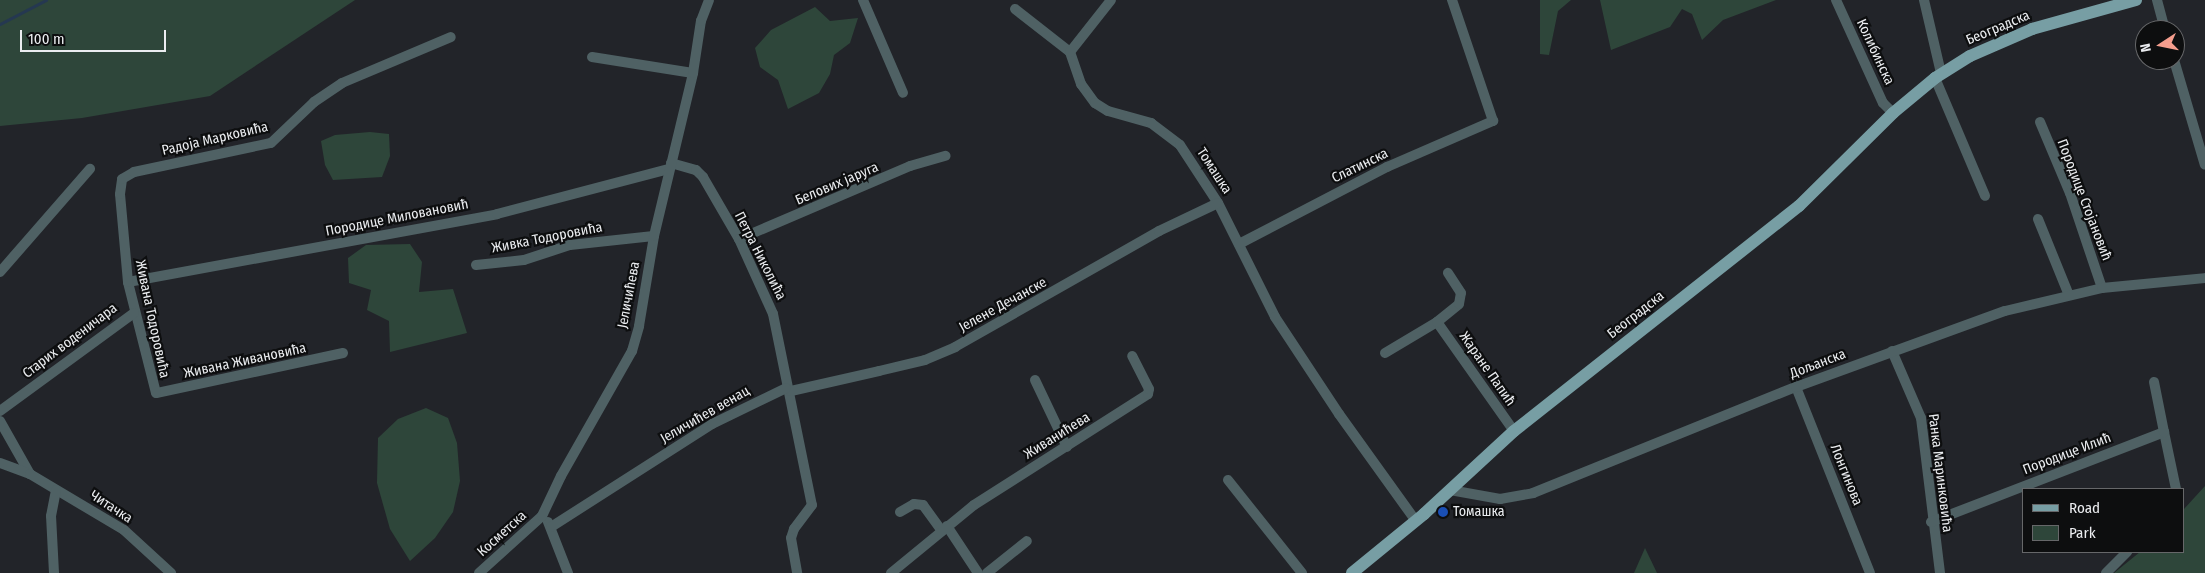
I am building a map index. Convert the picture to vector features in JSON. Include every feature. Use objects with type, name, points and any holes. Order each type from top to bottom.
[{"type":"main road","name":"Београдска","points":[[1352,573],[1416,521],[1514,431],[1799,206],[1892,113],[1938,75],[1996,43],[2032,29],[2136,0]]},
{"type":"street","name":"Јеличићева","points":[[542,516],[632,351],[639,326],[654,236],[693,73],[701,22],[709,0]]},
{"type":"street","points":[[863,0],[903,94]]},
{"type":"street","points":[[1015,9],[1070,52],[1111,0]]},
{"type":"street","name":"Слатинска","points":[[1239,244],[1388,167],[1493,121],[1494,117],[1452,0]]},
{"type":"street","name":"Колибинска","points":[[1836,0],[1883,103],[1892,113]]},
{"type":"street","points":[[1924,0],[1938,75],[1985,196]]},
{"type":"street","points":[[2157,0],[2162,20]]},
{"type":"street","name":"Радоја Марковића","points":[[120,194],[122,180],[134,172],[272,143],[314,102],[342,83],[451,36]]},
{"type":"street","name":"Томашка","points":[[1070,52],[1081,84],[1095,103],[1108,111],[1151,123],[1171,137],[1192,162],[1218,203],[1275,317],[1339,414],[1416,521]]},
{"type":"street","points":[[592,57],[693,73]]},
{"type":"street","points":[[2177,70],[2205,165]]},
{"type":"street","name":"Породице Стојановић","points":[[2040,122],[2070,192],[2102,288]]},
{"type":"street","name":"Белових јаруга","points":[[739,239],[910,166],[946,156]]},
{"type":"street","name":"Петра Николића","points":[[670,166],[699,174],[739,239],[773,314],[786,388]]},
{"type":"street","name":"Породице Миловановић","points":[[128,282],[497,214],[670,166]]},
{"type":"street","points":[[0,272],[90,169]]},
{"type":"street","name":"Живана Тодоровића","points":[[120,194],[128,282],[153,389]]},
{"type":"street","name":"Јелене Дечанске","points":[[786,388],[792,391],[925,360],[956,347],[1159,231],[1218,203]]},
{"type":"street","points":[[2038,219],[2068,293]]},
{"type":"street","name":"Живка Тодоровића","points":[[476,265],[524,260],[570,245],[654,236]]},
{"type":"street","points":[[1385,353],[1437,322],[1462,299],[1448,273]]},
{"type":"street","name":"Дољанска","points":[[1450,490],[1500,499],[1533,493],[1796,388],[1892,351],[2005,311],[2068,293],[2205,278]]},
{"type":"street","name":"Старих воденичара","points":[[0,411],[134,313]]},
{"type":"street","name":"Жаране Папић","points":[[1437,322],[1514,431]]},
{"type":"street","name":"Ранка Маринковића","points":[[1892,351],[1921,418],[1931,522],[1940,573]]},
{"type":"street","name":"Живана Живановића","points":[[153,389],[163,393],[343,353]]},
{"type":"street","name":"Живанићева","points":[[891,573],[974,505],[1068,447],[1148,394],[1149,389],[1132,356]]},
{"type":"street","points":[[1035,380],[1068,447]]},
{"type":"street","points":[[2154,382],[2176,488]]},
{"type":"street","points":[[786,388],[812,504],[794,529],[791,538],[797,573]]},
{"type":"street","name":"Јеличићев венац","points":[[551,527],[712,424],[786,388]]},
{"type":"street","name":"Лонгинова","points":[[1796,388],[1870,573]]},
{"type":"street","name":"Читачка","points":[[0,421],[30,474]]},
{"type":"street","name":"Породице Илић","points":[[1931,522],[2164,432]]},
{"type":"street","name":"Читачка","points":[[0,463],[30,474],[124,530],[171,573]]},
{"type":"street","points":[[1228,480],[1302,573]]},
{"type":"street","points":[[54,573],[51,516],[56,490]]},
{"type":"street","points":[[900,512],[914,504],[923,505],[944,528],[978,573]]},
{"type":"street","points":[[542,516],[551,527],[568,573]]},
{"type":"street","name":"Косметска","points":[[479,573],[542,516]]},
{"type":"street","points":[[987,573],[1026,541]]},
{"type":"street","points":[[2106,573],[2125,553]]},
{"type":"green space","points":[[0,0],[355,0],[210,96],[82,118],[0,126]]},
{"type":"green space","points":[[1540,0],[1571,0],[1558,11],[1549,55],[1540,54]]},
{"type":"green space","points":[[1600,0],[1776,0],[1723,20],[1702,40],[1692,14],[1682,9],[1670,27],[1611,50]]},
{"type":"green space","points":[[815,7],[830,21],[858,18],[850,43],[834,55],[830,74],[819,93],[788,109],[778,80],[760,67],[755,48],[771,30]]},
{"type":"green space","points":[[370,132],[389,134],[390,156],[382,177],[333,180],[325,165],[321,141],[335,135]]},
{"type":"green space","points":[[410,244],[422,262],[419,292],[453,289],[467,333],[390,352],[389,321],[367,310],[371,290],[349,283],[348,258],[366,245]]},
{"type":"green space","points":[[426,408],[448,418],[457,443],[460,481],[453,512],[435,538],[410,561],[390,529],[377,483],[378,438],[398,419]]},
{"type":"green space","points":[[2205,486],[2205,573],[2114,573],[2139,553],[2185,553],[2185,508]]},
{"type":"green space","points":[[1645,548],[1657,573],[1634,573]]},
{"type":"waterway","points":[[0,24],[46,0]]},
{"type":"place","name":"Томашка","points":[[1443,512]]}]
